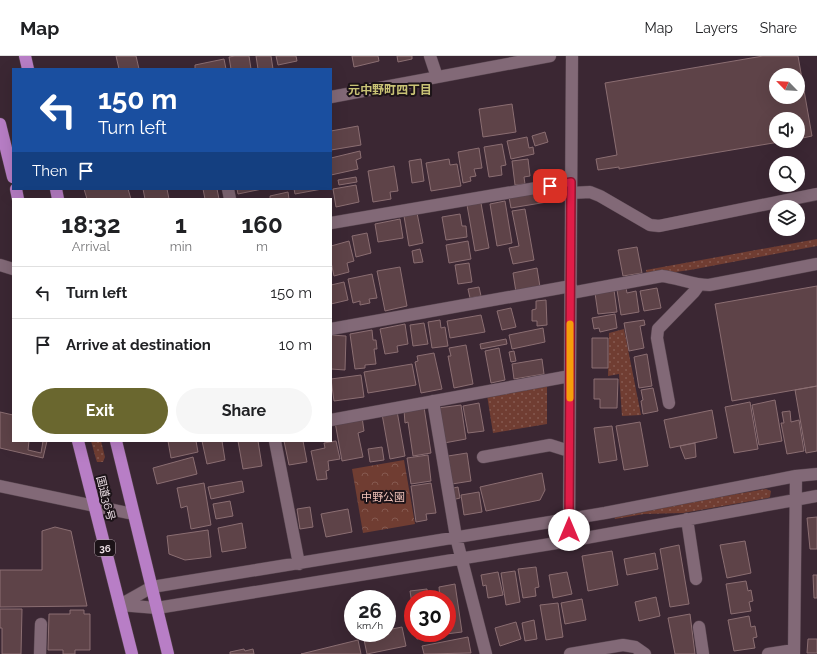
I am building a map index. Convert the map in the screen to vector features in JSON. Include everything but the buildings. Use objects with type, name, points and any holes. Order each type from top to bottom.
[{"type":"highway","points":[[25,56],[28,68]]},
{"type":"highway","points":[[0,124],[11,159]]},
{"type":"highway","name":"国道36号","points":[[78,442],[132,654]]},
{"type":"highway","name":"国道36号","points":[[116,442],[168,654]]},
{"type":"street","points":[[430,56],[437,77]]},
{"type":"street","points":[[332,98],[550,56]]},
{"type":"street","points":[[569,541],[572,56]]},
{"type":"street","points":[[332,223],[571,187],[600,196],[650,225],[659,226],[817,194]]},
{"type":"street","points":[[332,329],[662,276],[699,285],[817,264]]},
{"type":"street","points":[[0,265],[12,269]]},
{"type":"street","points":[[669,403],[657,338],[658,329],[699,285]]},
{"type":"street","points":[[332,420],[570,376]]},
{"type":"street","points":[[433,401],[456,538],[486,654]]},
{"type":"street","points":[[275,442],[298,564]]},
{"type":"street","points":[[483,457],[550,445],[569,451]]},
{"type":"street","points":[[120,605],[152,587],[569,519],[796,476],[817,474]]},
{"type":"street","points":[[768,654],[794,652],[796,476]]},
{"type":"street","points":[[0,486],[133,514]]},
{"type":"street","points":[[120,605],[157,608],[569,541],[817,496]]},
{"type":"street","points":[[687,519],[696,579]]},
{"type":"street","points":[[40,654],[41,624]]},
{"type":"street","points":[[699,627],[703,654]]},
{"type":"street","points":[[570,654],[607,651],[623,645],[635,647],[645,654]]},
{"type":"green space","points":[[817,239],[817,246],[690,270],[647,276],[646,270]]},
{"type":"green space","points":[[624,329],[641,415],[622,416],[619,374],[608,376],[609,333]]},
{"type":"green space","points":[[547,384],[547,424],[493,433],[487,395]]},
{"type":"green space","points":[[91,442],[101,442],[105,457],[103,462],[97,462]]},
{"type":"green space","name":"中野公園","points":[[404,460],[415,524],[363,533],[352,469]]},
{"type":"green space","points":[[766,489],[771,491],[770,497],[768,498],[683,513],[644,514],[615,519],[614,515]]},
{"type":"slow traffic","points":[[570,324],[570,398]]},
{"type":"district","name":"元中野町四丁目","points":[[390,90]]},
{"type":"route","points":[[550,186],[571,182],[569,530]]}]
